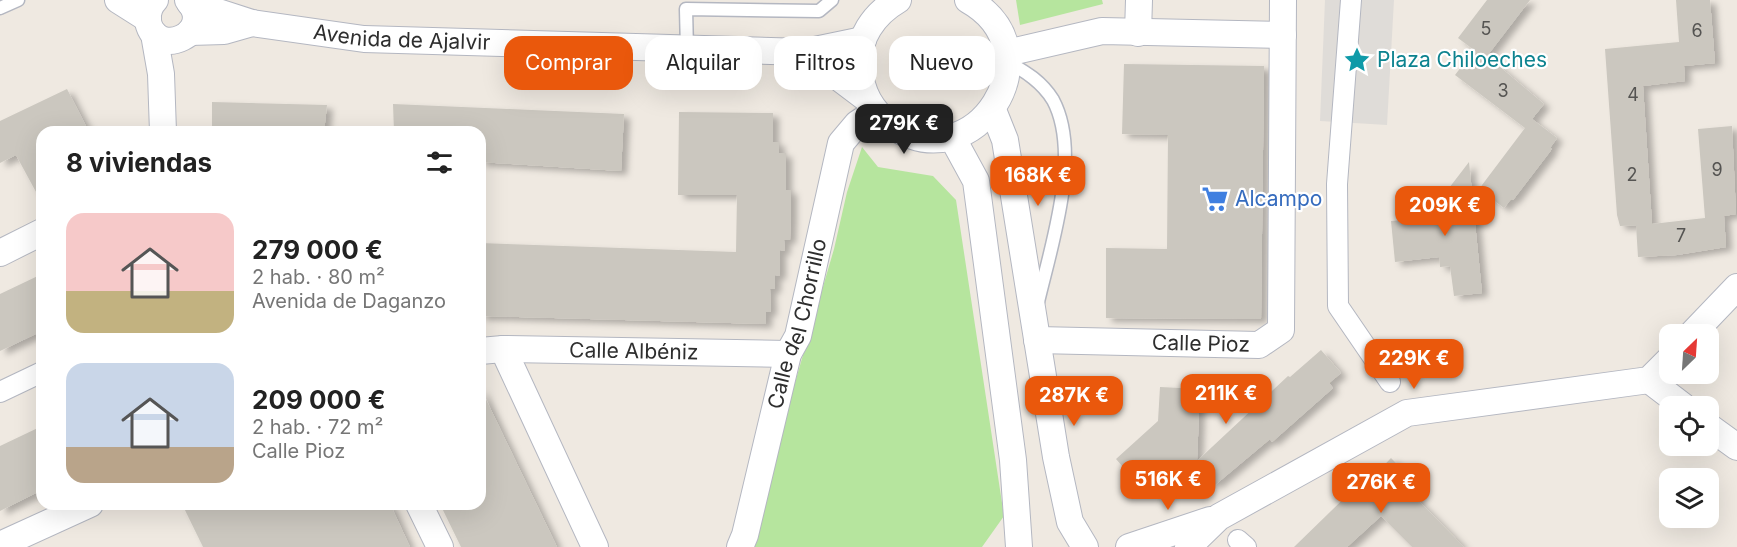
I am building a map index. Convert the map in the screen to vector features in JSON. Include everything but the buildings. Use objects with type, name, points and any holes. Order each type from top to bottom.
[{"type":"street","points":[[118,0],[152,18],[169,41],[187,35],[224,31],[252,23]]},
{"type":"street","points":[[1138,33],[1139,0]]},
{"type":"street","name":"Calle Pioz","points":[[1036,329],[1259,345],[1281,330],[1283,0]]},
{"type":"street","points":[[1351,0],[1337,184],[1338,306],[1390,382]]},
{"type":"street","points":[[161,74],[196,17],[189,1]]},
{"type":"street","points":[[189,1],[252,23]]},
{"type":"street","points":[[865,36],[872,22],[890,2]]},
{"type":"street","points":[[852,90],[902,132],[927,139],[952,137],[975,127],[993,110],[1005,87],[1008,57],[995,22],[976,2]]},
{"type":"street","points":[[152,18],[161,74],[163,126]]},
{"type":"street","name":"Avenida de Ajalvir","points":[[252,23],[364,39],[645,49]]},
{"type":"street","points":[[1008,57],[1102,31],[1282,35]]},
{"type":"street","points":[[865,90],[871,105]]},
{"type":"street","name":"Calle del Chorrillo","points":[[740,547],[745,535],[788,354],[798,336],[842,143],[871,105]]},
{"type":"street","points":[[993,110],[1005,140],[1070,522],[1085,547]]},
{"type":"street","points":[[952,137],[976,181],[1013,460],[1019,547]]},
{"type":"street","points":[[0,253],[36,235]]},
{"type":"street","points":[[1702,324],[1737,287]]},
{"type":"street","points":[[491,350],[595,547]]},
{"type":"street","name":"Calle Albéniz","points":[[491,350],[788,354]]},
{"type":"street","points":[[1129,547],[1219,517],[1407,413],[1649,380],[1659,370]]},
{"type":"street","points":[[0,392],[36,375]]},
{"type":"street","points":[[1649,380],[1670,396]]},
{"type":"street","points":[[1719,434],[1737,447]]},
{"type":"street","points":[[0,545],[77,510]]},
{"type":"street","points":[[422,510],[440,547]]},
{"type":"street","points":[[1188,547],[1219,517]]},
{"type":"lane","points":[[0,8],[18,0]]},
{"type":"lane","points":[[687,36],[686,9],[819,10],[832,0]]},
{"type":"lane","points":[[1008,57],[1037,79],[1053,100],[1060,120],[1065,168],[1065,189],[1036,329]]},
{"type":"green space","points":[[1016,0],[1102,0],[1103,4],[1020,25]]},
{"type":"green space","points":[[862,147],[878,167],[933,176],[956,200],[1004,516],[982,547],[747,547],[834,249],[847,192]]},
{"type":"shaded area","name":"Plaza Chiloeches","points":[[1325,0],[1394,0],[1387,125],[1320,121]]},
{"type":"place","name":"Plaza Chiloeches","points":[[1357,60]]},
{"type":"place","name":"Alcampo","points":[[1215,199]]}]
